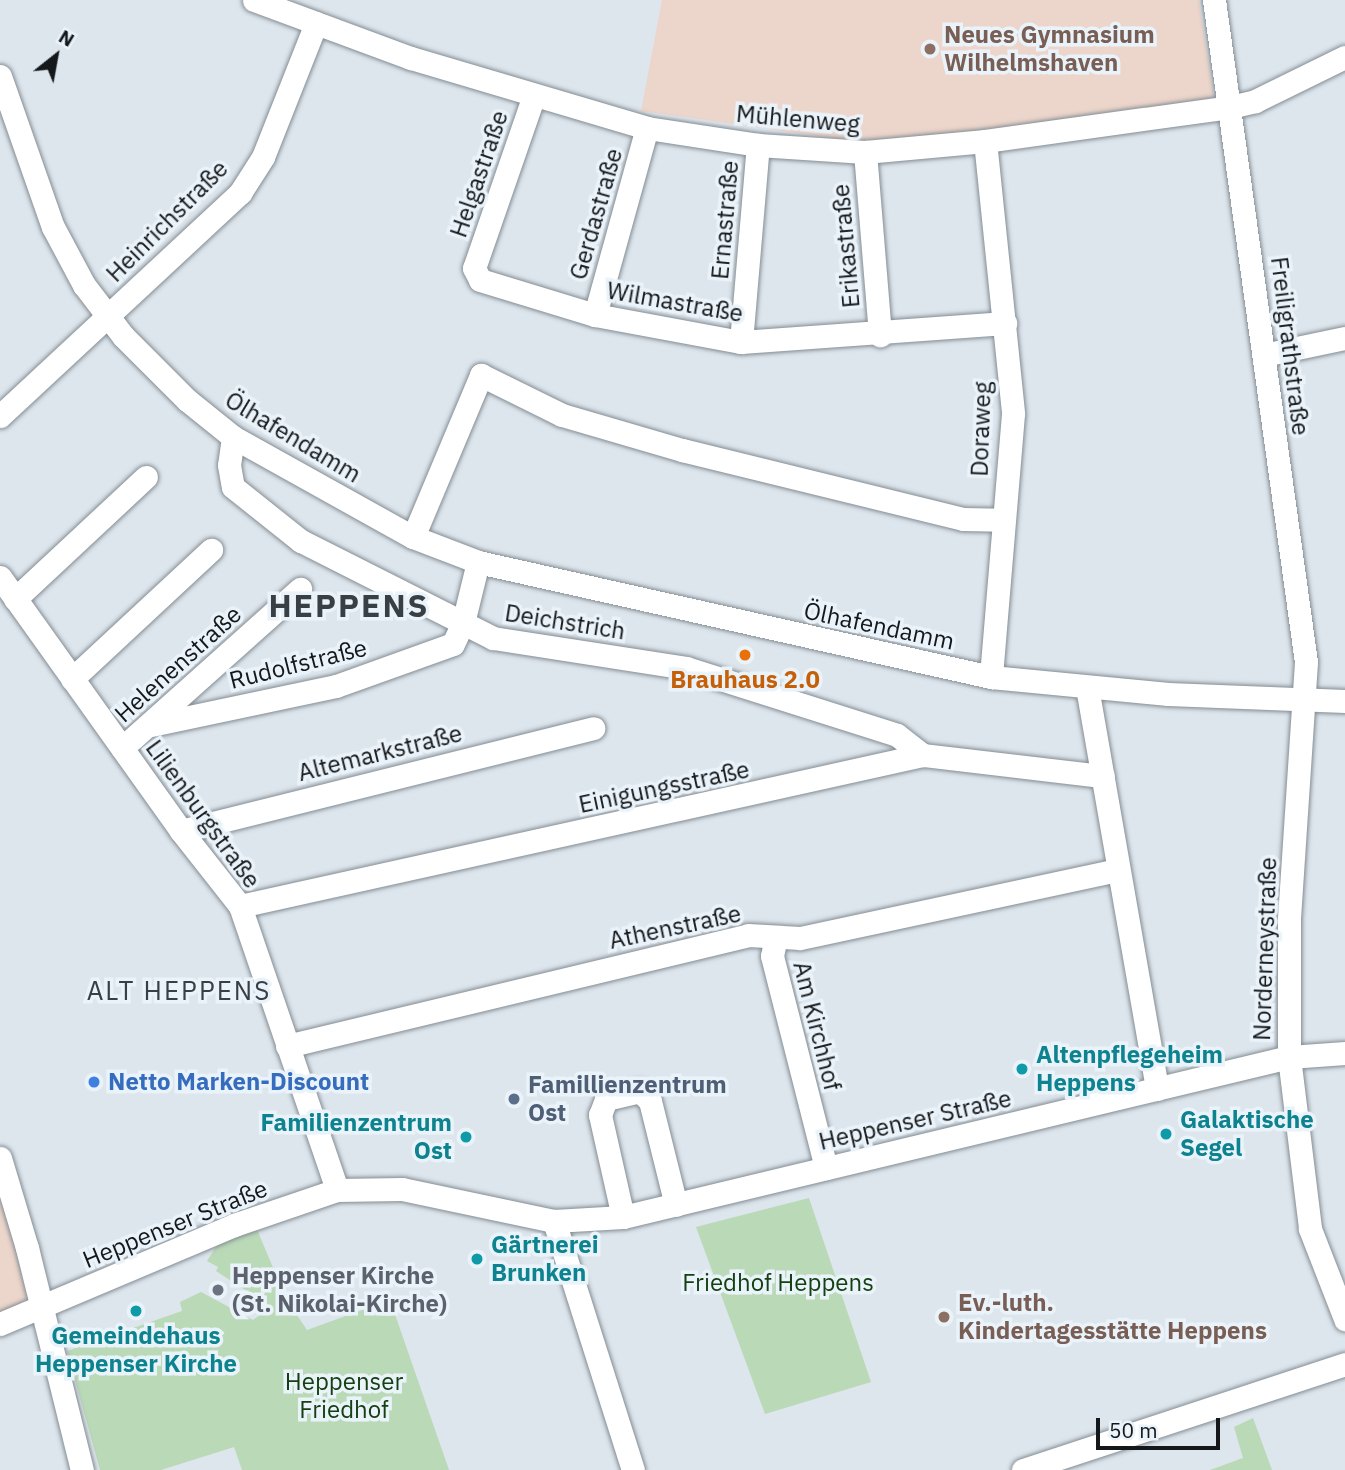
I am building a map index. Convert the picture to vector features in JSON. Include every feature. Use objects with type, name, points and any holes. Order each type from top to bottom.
[{"type":"street","name":"Mühlenweg","points":[[254,0],[534,98],[647,128],[758,145],[865,152],[985,141],[1230,107],[1255,101],[1345,57]]},
{"type":"street","name":"Freiligrathstraße","points":[[1214,0],[1306,662],[1306,700]]},
{"type":"street","name":"Heinrichstraße","points":[[0,416],[240,193],[263,157],[316,23]]},
{"type":"street","name":"Ölhafendamm","points":[[0,76],[53,227],[84,285],[107,317],[187,400],[233,437],[413,537],[478,562],[991,677],[1087,687],[1345,701]]},
{"type":"street","name":"Helgastraße","points":[[474,268],[534,98]]},
{"type":"street","name":"Gerdastraße","points":[[595,315],[647,128]]},
{"type":"street","name":"Doraweg","points":[[985,141],[1013,414],[1002,520],[991,677]]},
{"type":"street","name":"Ernastraße","points":[[741,342],[758,145]]},
{"type":"street","name":"Erikastraße","points":[[865,152],[880,335]]},
{"type":"street","name":"Wilmastraße","points":[[474,268],[480,280],[595,315],[741,342],[880,335],[1005,323]]},
{"type":"street","points":[[1264,355],[1345,338]]},
{"type":"street","points":[[413,537],[481,375],[562,415],[682,450],[963,519],[1002,520]]},
{"type":"street","name":"Deichstrich","points":[[233,437],[229,465],[233,487],[302,541],[493,638],[686,668],[897,736],[923,755]]},
{"type":"street","points":[[15,599],[146,477]]},
{"type":"street","points":[[72,679],[211,550]]},
{"type":"street","name":"Rudolfstraße","points":[[151,725],[336,686],[453,644],[463,623],[478,562]]},
{"type":"street","name":"Lilienburgstraße","points":[[0,577],[181,831],[240,906],[337,1190]]},
{"type":"street","name":"Helenenstraße","points":[[122,748],[151,725],[300,589]]},
{"type":"street","points":[[1087,687],[1157,1089]]},
{"type":"street","name":"Norderneystraße","points":[[1306,700],[1289,921],[1289,1057],[1310,1229],[1345,1319]]},
{"type":"street","name":"Altemarkstraße","points":[[181,831],[593,728]]},
{"type":"street","name":"Einigungsstraße","points":[[240,906],[923,755],[1102,776]]},
{"type":"street","name":"Athenstraße","points":[[287,1046],[748,935],[800,938],[1118,870]]},
{"type":"street","name":"Am Kirchhof","points":[[776,937],[772,956],[826,1168]]},
{"type":"street","name":"Heppenser Straße","points":[[0,1324],[234,1225],[337,1190],[402,1189],[554,1221],[623,1217],[1289,1057],[1345,1053]]},
{"type":"street","points":[[623,1217],[600,1115],[606,1099],[640,1091],[650,1101],[676,1205]]},
{"type":"street","points":[[0,1158],[27,1248],[39,1307],[82,1470]]},
{"type":"street","points":[[554,1221],[634,1470]]},
{"type":"street","points":[[1023,1470],[1345,1364]]},
{"type":"shaded area","name":"Neues Gymnasium Wilhelmshaven","points":[[662,0],[1199,0],[1214,98],[982,132],[854,141],[641,111]]},
{"type":"shaded area","points":[[0,1196],[29,1293],[15,1314],[0,1320]]},
{"type":"green space","name":"Friedhof Heppens","points":[[809,1198],[871,1382],[765,1414],[696,1227]]},
{"type":"green space","name":"Heppenser Friedhof","points":[[256,1227],[286,1299],[307,1330],[390,1300],[449,1470],[242,1470],[234,1447],[161,1470],[100,1470],[67,1351],[182,1311],[180,1302],[201,1292],[253,1320],[260,1315],[262,1305],[256,1297],[216,1271],[218,1267],[207,1261],[217,1245]]},
{"type":"green space","points":[[1253,1418],[1272,1470],[1210,1470],[1243,1458],[1234,1427]]},
{"type":"place","name":"Neues Gymnasium Wilhelmshaven","points":[[930,49]]},
{"type":"place","name":"Brauhaus 2.0","points":[[745,655]]},
{"type":"place","name":"Altenpflegeheim Heppens","points":[[1022,1069]]},
{"type":"place","name":"Netto Marken-Discount","points":[[94,1082]]},
{"type":"place","name":"Famillienzentrum Ost","points":[[514,1099]]},
{"type":"place","name":"Galaktische Segel","points":[[1166,1134]]},
{"type":"place","name":"Familienzentrum Ost","points":[[466,1137]]},
{"type":"place","name":"Gärtnerei Brunken","points":[[477,1259]]},
{"type":"place","name":"Heppenser Kirche (St. Nikolai-Kirche)","points":[[218,1290]]},
{"type":"place","name":"Gemeindehaus Heppenser Kirche","points":[[136,1311]]},
{"type":"place","name":"Ev.-luth. Kindertagesstätte Heppens","points":[[944,1317]]},
{"type":"district","name":"HEPPENS","points":[[349,605]]},
{"type":"district","name":"ALT HEPPENS","points":[[179,991]]}]
